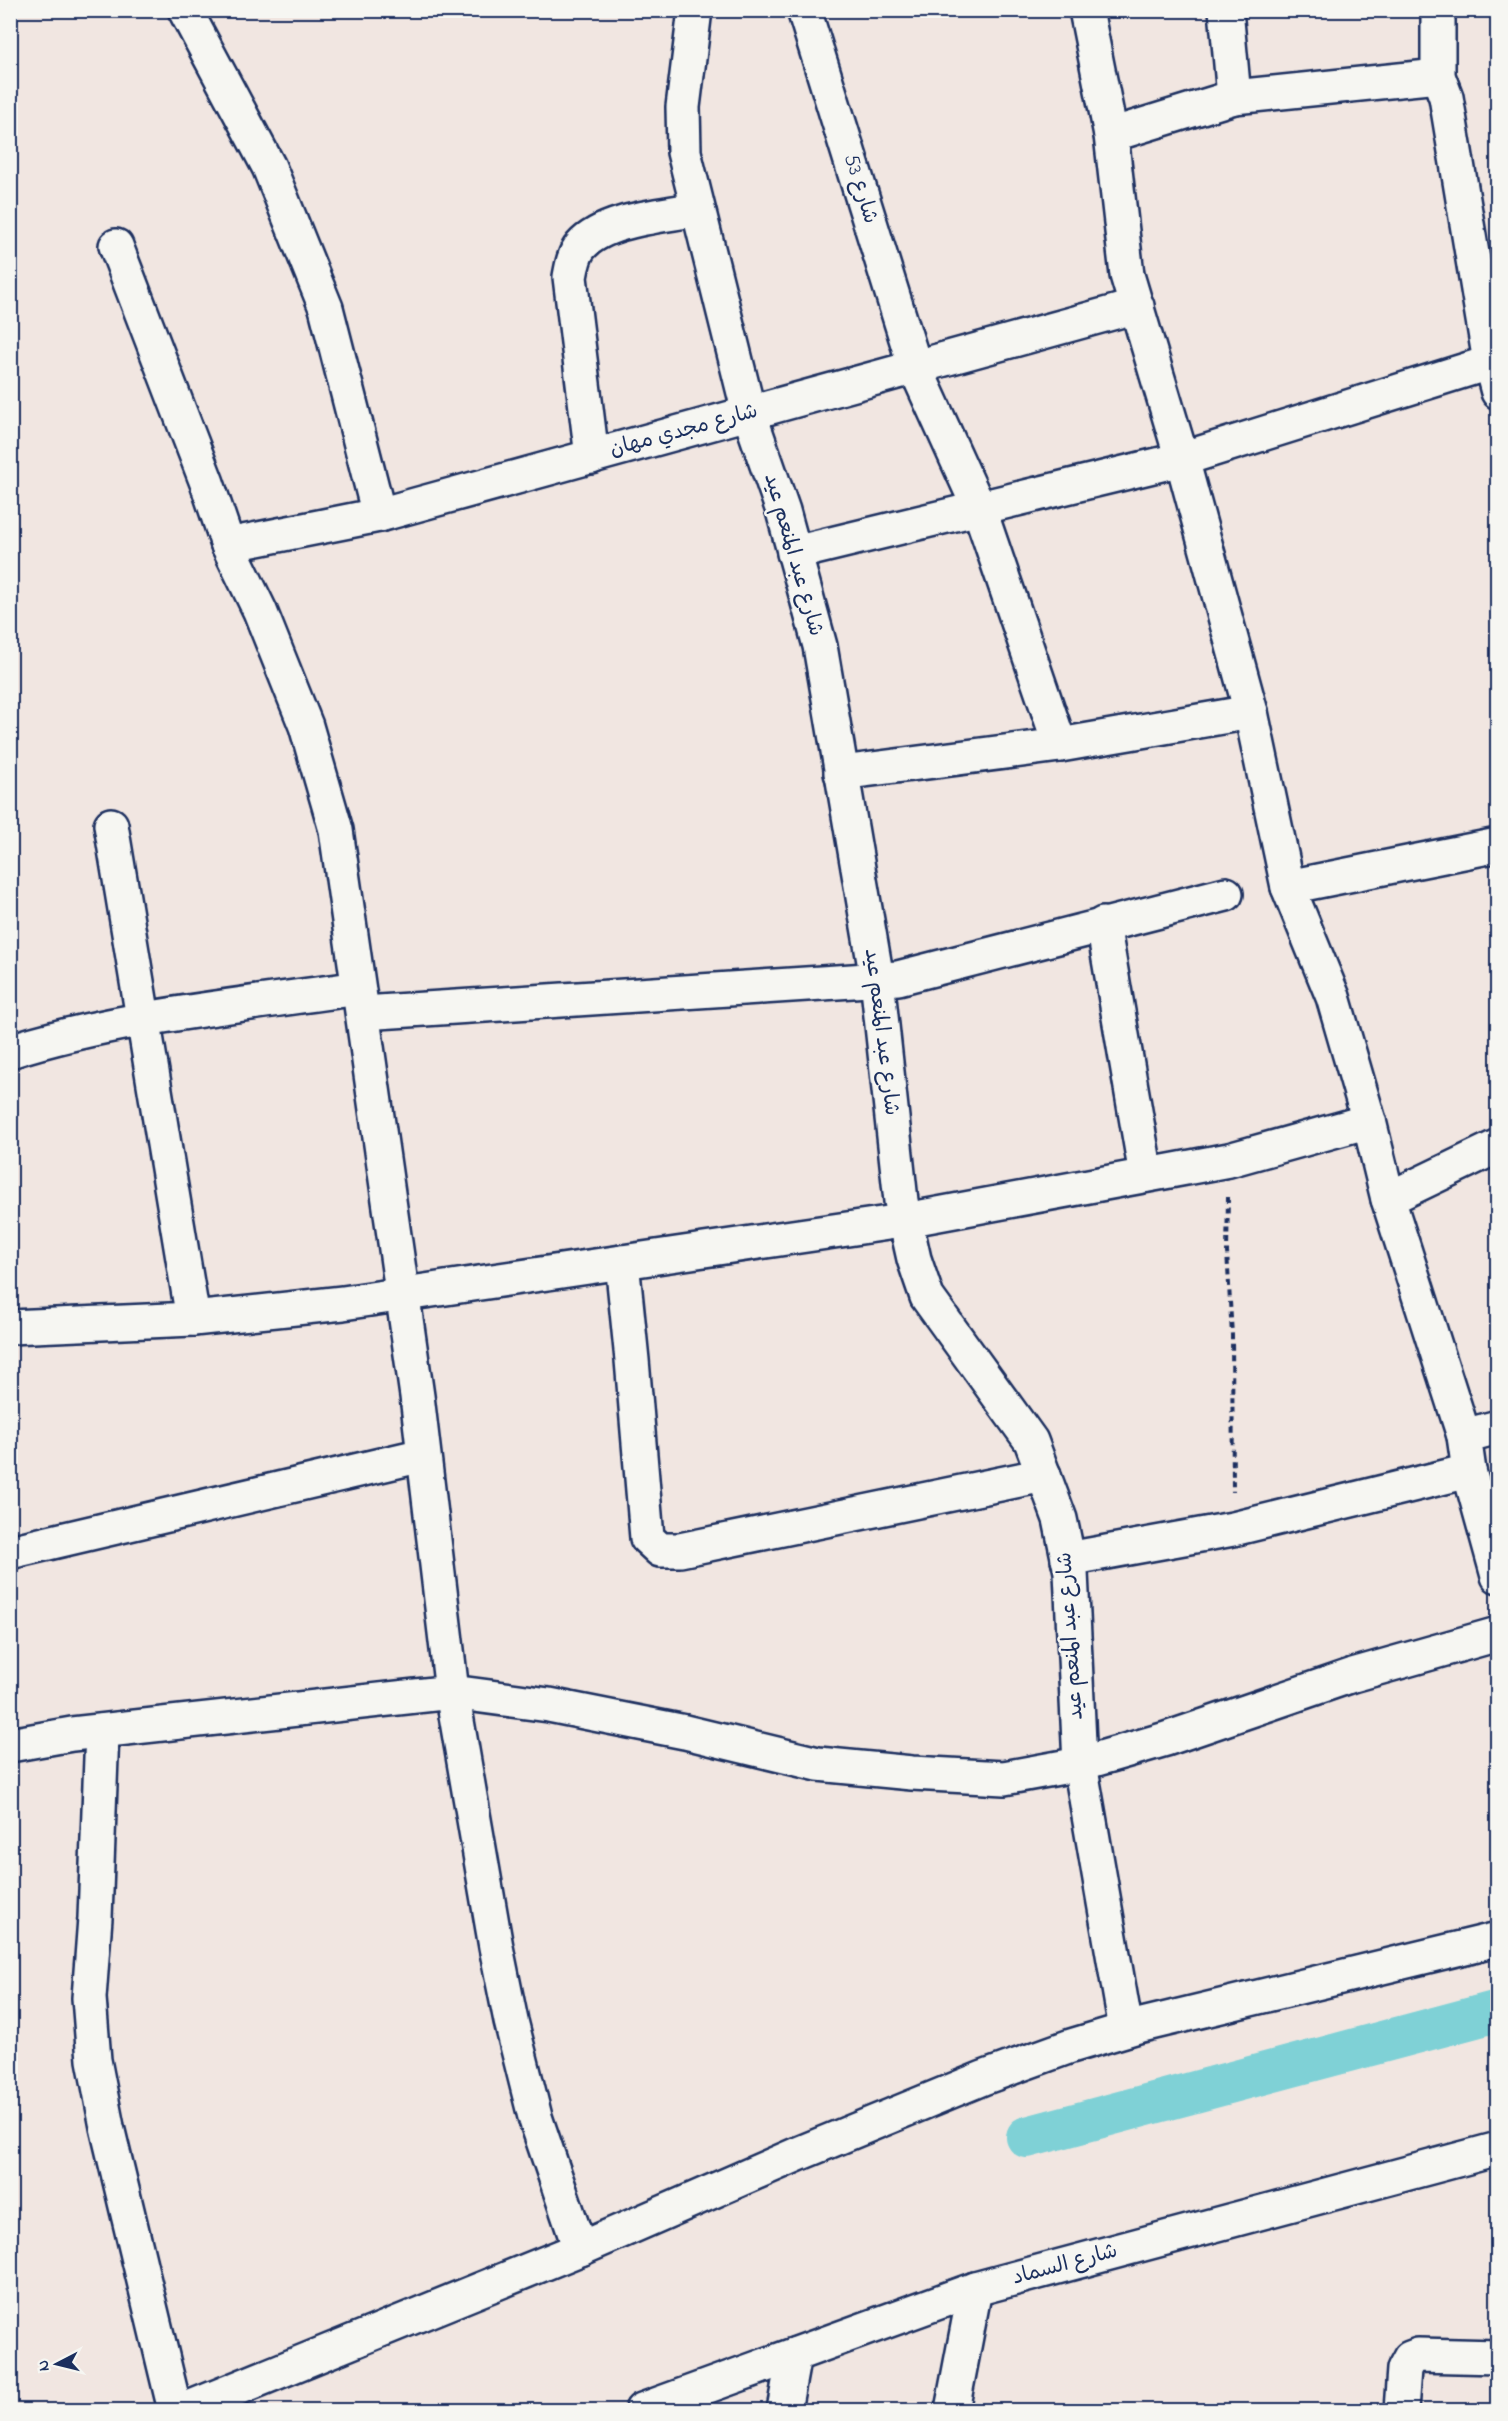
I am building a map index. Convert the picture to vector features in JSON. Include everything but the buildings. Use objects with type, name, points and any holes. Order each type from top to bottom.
[{"type":"main road","points":[[185,10],[269,167],[326,308],[379,515]]},
{"type":"main road","name":"شارع عبد المنعم عيد","points":[[695,10],[683,107],[684,152],[749,413],[794,553],[820,646],[876,979],[905,1220],[914,1259],[927,1297],[1031,1441],[1060,1519],[1071,1572],[1080,1764],[1126,2029]]},
{"type":"main road","name":"شارع 53","points":[[804,10],[915,367],[979,508],[1059,745]]},
{"type":"main road","points":[[1086,10],[1111,135],[1127,275],[1182,459],[1251,712],[1288,887],[1333,997],[1369,1121],[1388,1199],[1464,1436],[1469,1471],[1497,1576]]},
{"type":"main road","points":[[1226,10],[1234,97]]},
{"type":"main road","points":[[794,553],[1182,459],[1495,371],[1446,97],[1438,76],[1438,10]]},
{"type":"main road","points":[[1111,135],[1234,97],[1438,76]]},
{"type":"main road","points":[[592,457],[570,276],[573,263],[580,247],[597,232],[615,225],[697,209]]},
{"type":"main road","points":[[117,246],[207,483],[228,545],[260,611],[306,726],[333,820],[417,1396],[452,1692],[496,1947],[511,2021],[535,2117],[580,2249]]},
{"type":"main road","name":"شارع مجدي مهان","points":[[228,545],[379,515],[1137,306]]},
{"type":"main road","points":[[841,774],[1059,745],[1251,712]]},
{"type":"main road","points":[[111,825],[193,1319]]},
{"type":"main road","points":[[1288,887],[1497,845]]},
{"type":"main road","points":[[10,1051],[144,1020],[361,1000],[898,978],[1226,894]]},
{"type":"main road","points":[[1103,924],[1146,1175]]},
{"type":"main road","points":[[10,1328],[193,1319],[402,1295],[905,1220],[1229,1160],[1369,1121]]},
{"type":"main road","points":[[1388,1199],[1497,1146]]},
{"type":"main road","points":[[622,1262],[633,1360],[647,1538],[660,1550],[680,1550],[1044,1475]]},
{"type":"main road","points":[[1464,1436],[1497,1427]]},
{"type":"main road","points":[[10,1552],[423,1455]]},
{"type":"main road","points":[[1068,1559],[1233,1529],[1469,1471]]},
{"type":"main road","points":[[10,1745],[102,1731],[452,1692],[549,1705],[685,1732],[818,1764],[912,1773],[1004,1778],[1080,1764],[1166,1739],[1353,1676],[1497,1634]]},
{"type":"main road","points":[[102,1731],[89,1998],[94,2060],[107,2127],[175,2410]]},
{"type":"main road","points":[[184,2410],[580,2249],[798,2154],[972,2082],[1071,2046],[1126,2029],[1497,1939]]},
{"type":"main road","name":"شارع السماد","points":[[642,2410],[975,2289],[1497,2149]]},
{"type":"main road","points":[[952,2410],[975,2289]]},
{"type":"main road","points":[[784,2410],[795,2355]]},
{"type":"main road","points":[[1401,2410],[1404,2370],[1410,2358],[1418,2355],[1497,2357]]},
{"type":"path","points":[[1229,1160],[1227,1252],[1232,1335],[1233,1529]]},
{"type":"waterway","points":[[1027,2137],[1498,2011]]}]
